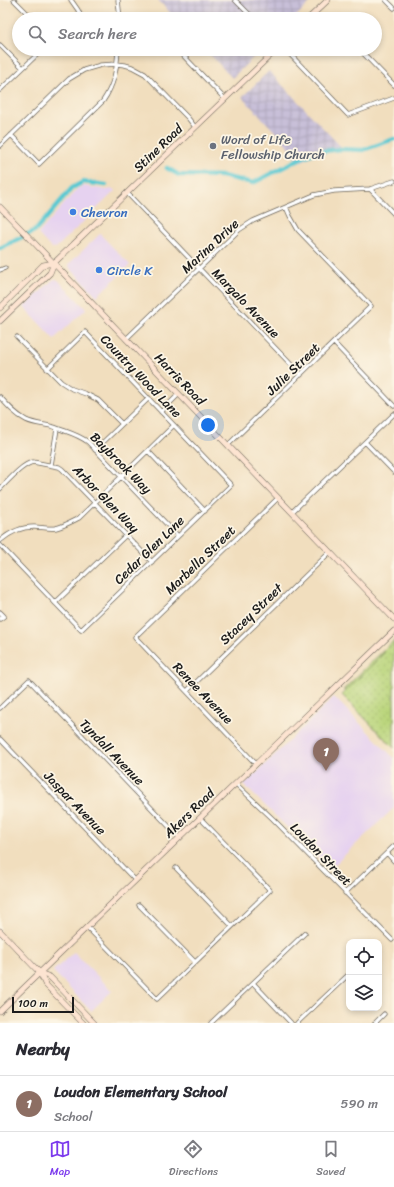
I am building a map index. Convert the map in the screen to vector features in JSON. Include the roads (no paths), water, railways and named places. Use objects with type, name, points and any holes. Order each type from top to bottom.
[{"type":"street","points":[[14,0],[26,12]]},
{"type":"street","points":[[71,0],[79,12]]},
{"type":"street","points":[[118,0],[119,12]]},
{"type":"street","points":[[235,0],[247,12]]},
{"type":"street","points":[[315,12],[328,0]]},
{"type":"street","points":[[386,0],[394,8]]},
{"type":"street","points":[[0,45],[23,68]]},
{"type":"street","points":[[0,90],[36,56]]},
{"type":"street","points":[[11,136],[39,164],[103,101],[114,79],[118,56]]},
{"type":"street","points":[[184,56],[225,99]]},
{"type":"street","name":"Stine Road","points":[[0,321],[50,273],[54,263],[270,56]]},
{"type":"street","points":[[292,56],[348,115],[394,98]]},
{"type":"street","points":[[366,56],[394,86]]},
{"type":"street","points":[[0,146],[66,82],[77,74],[92,67],[101,65],[117,64],[132,68],[145,74],[195,127]]},
{"type":"street","name":"Marina Drive","points":[[126,339],[239,230],[253,221],[305,199],[324,193],[370,189],[394,181]]},
{"type":"street","points":[[370,189],[394,214]]},
{"type":"street","name":"Margalo Avenue","points":[[127,193],[301,375]]},
{"type":"street","name":"Harris Road","points":[[0,206],[394,619]]},
{"type":"street","name":"Julie Street","points":[[228,445],[371,306],[298,230],[286,207]]},
{"type":"street","name":"Stine Road","points":[[0,308],[43,265],[54,263]]},
{"type":"street","points":[[0,270],[5,268]]},
{"type":"street","name":"Country Wood Lane","points":[[47,369],[85,332],[231,485]]},
{"type":"street","points":[[17,337],[61,382],[66,386],[98,400],[122,424]]},
{"type":"street","points":[[334,343],[394,406]]},
{"type":"street","points":[[161,412],[180,394]]},
{"type":"street","name":"Baybrook Way","points":[[0,398],[13,411],[25,419],[70,432],[81,437],[96,450],[178,536]]},
{"type":"street","points":[[96,450],[148,398]]},
{"type":"street","points":[[292,512],[394,414]]},
{"type":"street","points":[[0,541],[8,535],[20,530],[34,527],[55,528],[66,525],[78,518],[174,425]]},
{"type":"street","points":[[51,465],[57,429]]},
{"type":"street","points":[[365,442],[394,472]]},
{"type":"street","points":[[148,451],[205,511]]},
{"type":"street","name":"Arbor Glen Way","points":[[0,489],[26,465],[33,462],[51,465],[62,469],[152,562]]},
{"type":"street","name":"Cedar Glen Lane","points":[[55,602],[81,630],[231,485]]},
{"type":"street","name":"Marbella Street","points":[[135,637],[278,498]]},
{"type":"street","points":[[0,545],[55,602],[126,534]]},
{"type":"street","name":"Stacey Street","points":[[187,691],[330,552]]},
{"type":"street","points":[[0,612],[4,616],[0,619]]},
{"type":"street","name":"Akers Road","points":[[1,1008],[40,973],[394,631]]},
{"type":"street","name":"Renee Avenue","points":[[135,637],[256,764]]},
{"type":"street","name":"Tyndall Avenue","points":[[0,708],[29,680],[180,838]]},
{"type":"street","name":"Jaspar Avenue","points":[[0,739],[136,880]]},
{"type":"street","name":"Loudon Street","points":[[236,784],[273,819],[392,940]]},
{"type":"street","points":[[87,927],[157,999],[270,890],[200,818]]},
{"type":"street","points":[[346,893],[394,846]]},
{"type":"street","points":[[387,853],[394,861]]},
{"type":"street","points":[[176,868],[232,926]]},
{"type":"street","points":[[139,905],[195,962]]},
{"type":"street","points":[[0,931],[40,973],[45,984],[83,1023]]},
{"type":"street","points":[[211,1023],[305,933]]},
{"type":"street","points":[[40,973],[50,977],[94,1023]]},
{"type":"street","points":[[297,1023],[346,977]]},
{"type":"street","points":[[253,983],[291,1023]]},
{"type":"street","points":[[375,1023],[384,1014]]},
{"type":"waterway","points":[[167,168],[179,175],[222,176],[253,183],[299,159],[316,152],[340,149],[363,150],[394,139]]},
{"type":"waterway","points":[[0,248],[36,230],[72,188],[83,182],[106,185]]},
{"type":"place","name":"Word of Life Fellowship Church","points":[[213,146]]},
{"type":"place","name":"Chevron","points":[[73,212]]},
{"type":"place","name":"Circle K","points":[[99,270]]},
{"type":"place","name":"Loudon Elementary School","points":[[326,771]]}]
